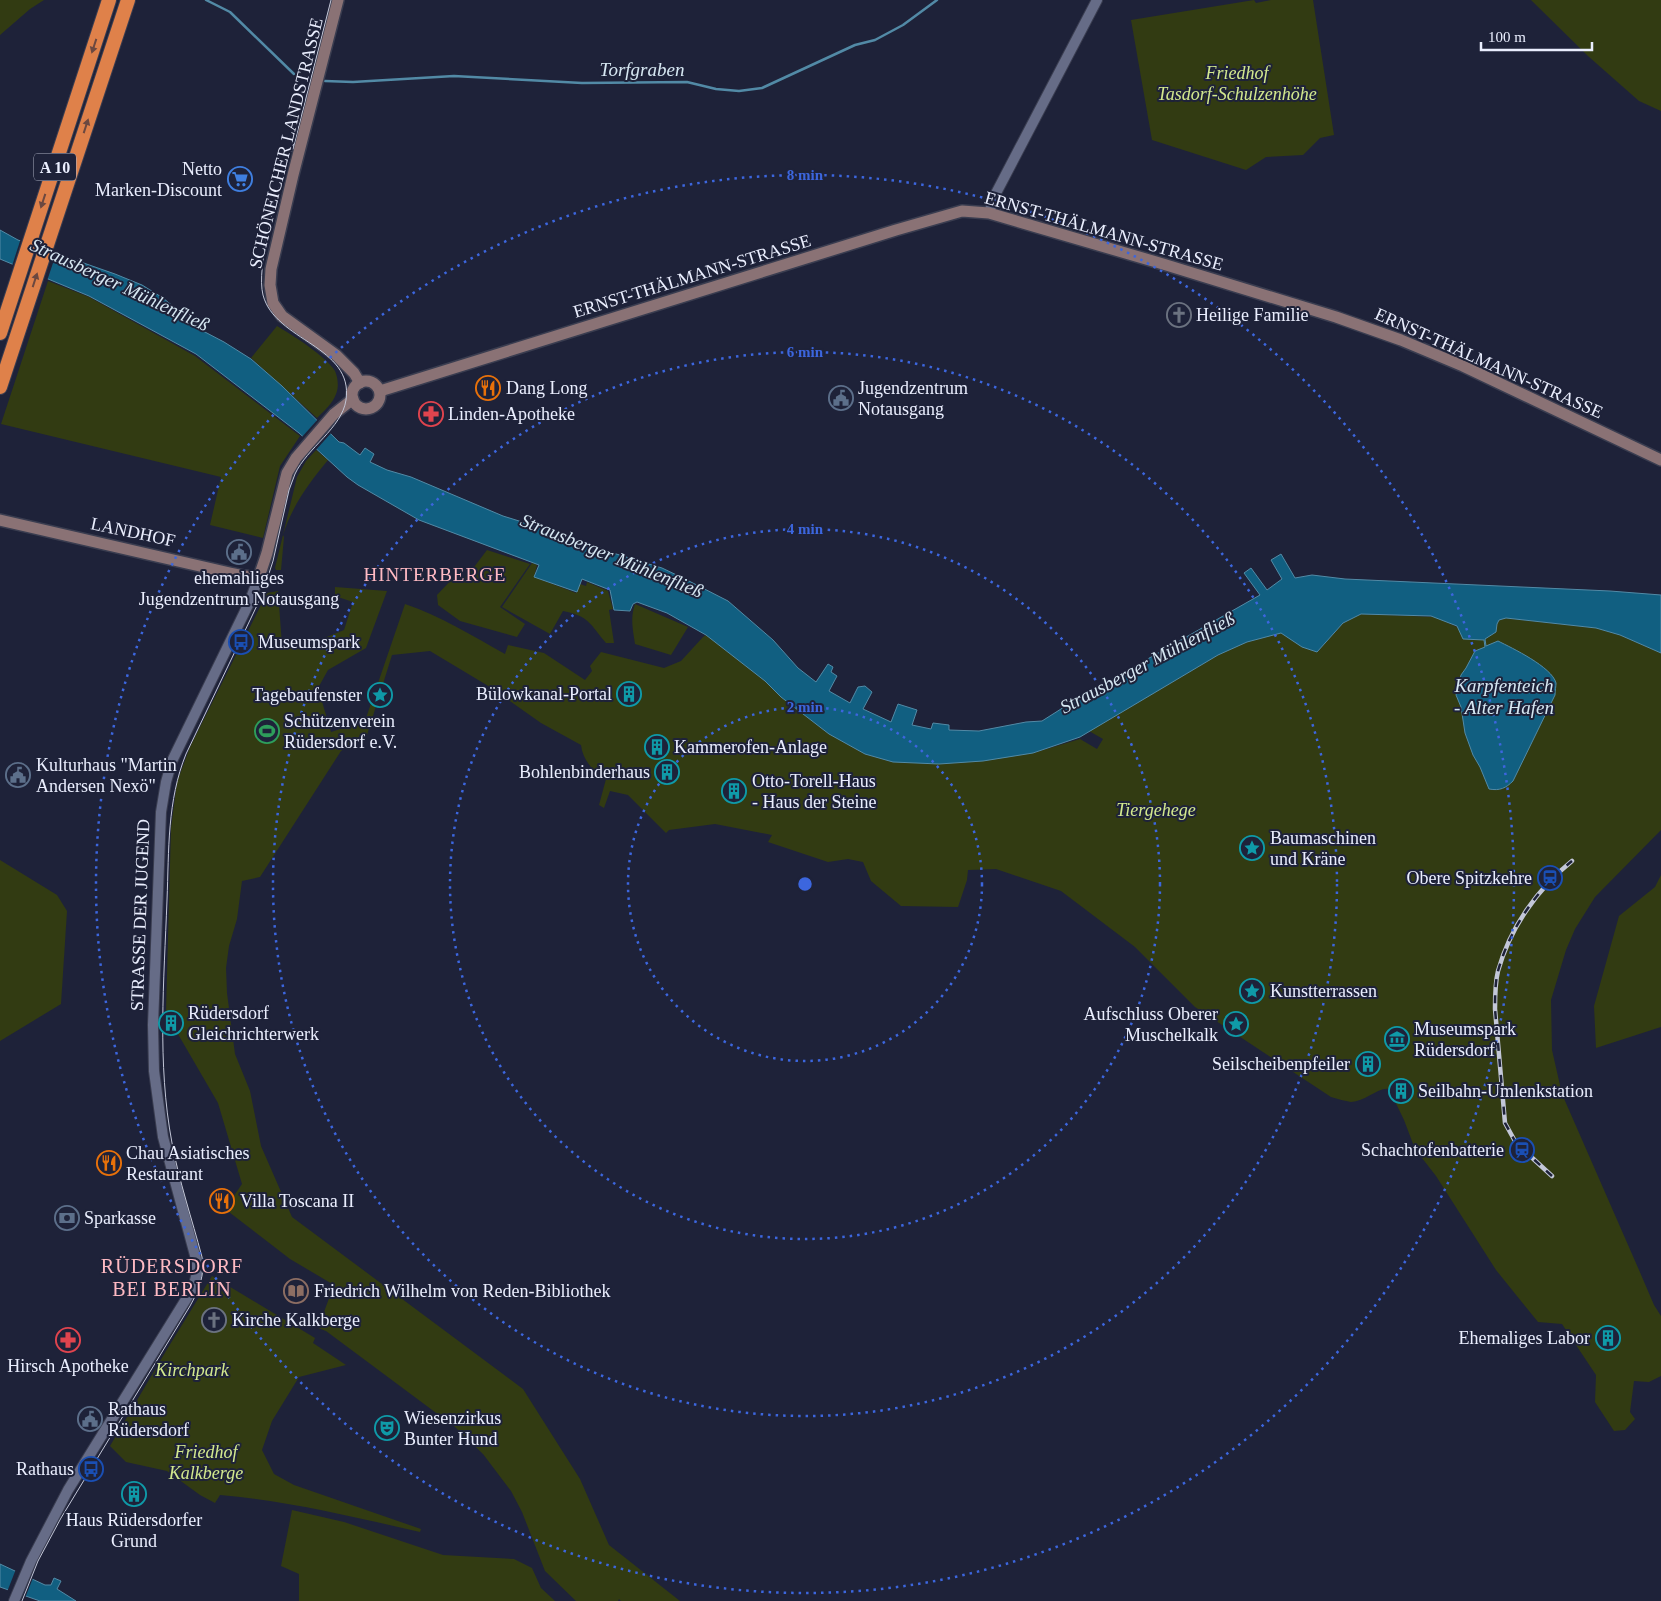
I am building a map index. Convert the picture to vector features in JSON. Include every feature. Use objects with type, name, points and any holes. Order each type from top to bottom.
[{"type":"highway","name":"A 10","points":[[0,333],[109,0]]},
{"type":"highway","name":"A 10","points":[[0,387],[128,0]]},
{"type":"main road","name":"SCHÖNEICHER LANDSTRASSE","points":[[338,0],[274,259],[270,285],[275,306],[282,316],[336,355],[354,373],[360,383]]},
{"type":"main road","name":"ERNST-THÄLMANN-STRASSE","points":[[380,391],[962,211],[989,213],[1336,317],[1401,340],[1463,366],[1661,460]]},
{"type":"main road","points":[[372,382],[380,391],[378,404],[370,409],[358,406],[353,399],[354,390],[360,383],[372,382]]},
{"type":"main road","name":"STRASSE DER JUGEND","points":[[260,577],[287,473],[300,454],[334,414],[353,399]]},
{"type":"main road","name":"LANDHOF","points":[[0,520],[237,575],[260,577]]},
{"type":"street","points":[[989,213],[994,197],[1097,0]]},
{"type":"street","name":"STRASSE DER JUGEND","points":[[14,1601],[25,1573],[70,1487],[194,1288],[197,1267],[195,1254],[163,1137],[154,1071],[161,812],[172,761],[260,577]]},
{"type":"green space","points":[[0,0],[44,0],[30,9],[0,35]]},
{"type":"green space","name":"Friedhof Tasdorf-Schulzenhöhe","points":[[1254,0],[1256,3],[1271,0],[1313,0],[1334,135],[1320,138],[1303,155],[1266,157],[1246,170],[1152,140],[1131,20]]},
{"type":"green space","points":[[1531,0],[1661,0],[1661,111],[1639,101],[1588,56]]},
{"type":"green space","points":[[48,281],[89,297],[195,356],[300,436],[280,466],[263,538],[210,525],[221,477],[1,424]]},
{"type":"green space","points":[[277,326],[325,359],[335,371],[338,388],[335,397],[331,404],[317,418],[251,358]]},
{"type":"green space","points":[[316,450],[328,460],[308,486],[291,514],[283,535],[281,570],[276,570],[275,568],[297,477],[306,461]]},
{"type":"green space","points":[[487,550],[530,564],[500,607],[525,624],[517,637],[460,621],[438,605],[437,595],[455,576],[457,582],[468,575]]},
{"type":"green space","points":[[532,563],[537,565],[534,577],[576,593],[580,584],[586,586],[587,582],[608,591],[613,609],[609,610],[614,643],[606,643],[584,618],[572,613],[563,611],[550,634],[502,607]]},
{"type":"green space","name":"Museumspark Rüdersdorf","points":[[335,587],[387,591],[366,648],[328,670],[318,688],[331,732],[365,721],[405,604],[444,620],[505,654],[508,645],[544,653],[585,680],[592,671],[590,666],[601,652],[664,668],[681,661],[706,635],[829,734],[865,754],[893,762],[1033,753],[1080,739],[1097,749],[1103,739],[1089,731],[1218,655],[1247,642],[1281,633],[1302,647],[1317,652],[1343,623],[1361,614],[1436,617],[1484,640],[1484,644],[1485,639],[1496,632],[1499,620],[1506,618],[1596,628],[1620,635],[1661,653],[1661,830],[1595,897],[1575,929],[1566,950],[1551,1000],[1552,1050],[1562,1094],[1654,1305],[1661,1316],[1661,1376],[1649,1382],[1634,1381],[1630,1412],[1635,1419],[1625,1430],[1614,1431],[1595,1402],[1596,1375],[1562,1324],[1538,1322],[1496,1270],[1436,1176],[1415,1149],[1389,1089],[1380,1090],[1361,1100],[1351,1102],[1331,1097],[1195,1007],[1135,947],[1061,891],[996,869],[968,870],[967,880],[958,907],[901,906],[871,881],[863,862],[848,859],[828,862],[768,842],[772,835],[715,824],[669,830],[666,833],[628,795],[610,791],[604,808],[599,805],[606,779],[589,765],[581,745],[541,723],[490,687],[430,651],[392,655],[367,735],[341,751],[260,877],[242,881],[237,919],[229,946],[226,968],[227,993],[235,1054],[250,1091],[261,1146],[292,1217],[523,1389],[580,1479],[609,1545],[680,1601],[621,1601],[619,1599],[618,1601],[576,1601],[545,1571],[522,1512],[511,1491],[483,1454],[455,1427],[326,1331],[318,1328],[334,1285],[290,1259],[225,1209],[242,1184],[218,1103],[175,1029],[172,1017],[166,1012],[171,828],[177,782],[190,747],[267,593],[278,591],[282,645],[312,643],[344,630],[353,602],[335,596]]},
{"type":"green space","points":[[635,604],[688,627],[671,655],[635,644],[632,619]]},
{"type":"green space","points":[[0,860],[57,895],[67,911],[61,1004],[0,1041]]},
{"type":"green space","points":[[1661,875],[1661,1027],[1596,1048],[1594,1006],[1619,916],[1655,887]]},
{"type":"green space","points":[[212,1276],[315,1338],[313,1343],[346,1365],[299,1377],[272,1421],[262,1450],[274,1474],[294,1485],[421,1529],[420,1532],[271,1501],[220,1495],[215,1503],[200,1495],[167,1471],[126,1462],[110,1446]]},
{"type":"green space","points":[[292,1510],[344,1522],[443,1555],[514,1559],[532,1568],[541,1588],[555,1601],[299,1601],[299,1574],[281,1566]]},
{"type":"water","points":[[0,230],[18,240],[142,285],[163,298],[203,331],[251,359],[282,386],[339,442],[344,443],[360,455],[365,448],[374,454],[370,462],[387,470],[411,477],[503,516],[662,568],[728,601],[773,640],[798,668],[816,682],[828,664],[833,667],[831,672],[837,676],[829,691],[850,703],[858,687],[865,686],[872,692],[863,709],[891,722],[898,704],[917,710],[912,725],[931,729],[933,723],[949,725],[949,730],[979,731],[1026,722],[1042,721],[1260,595],[1244,573],[1251,568],[1267,590],[1282,579],[1271,560],[1281,554],[1295,578],[1312,575],[1345,579],[1661,595],[1661,653],[1620,635],[1596,628],[1506,618],[1499,620],[1496,632],[1485,639],[1486,646],[1498,641],[1512,648],[1540,665],[1553,677],[1556,683],[1555,695],[1513,781],[1505,787],[1493,790],[1489,789],[1473,755],[1465,733],[1461,707],[1456,695],[1461,675],[1475,651],[1485,647],[1484,640],[1463,639],[1457,626],[1431,616],[1361,614],[1343,623],[1317,652],[1302,647],[1281,633],[1247,642],[1218,655],[1080,737],[1033,753],[983,761],[939,764],[893,762],[865,754],[829,734],[706,635],[667,613],[637,602],[633,604],[630,611],[614,610],[610,590],[582,579],[577,592],[534,577],[539,565],[419,520],[358,485],[299,433],[196,354],[89,296],[0,259]]},
{"type":"water","points":[[0,1564],[45,1585],[51,1585],[54,1578],[61,1581],[57,1589],[76,1601],[40,1601],[0,1587]]},
{"type":"pier","points":[[21,238],[57,251],[47,281],[12,266]]},
{"type":"pier","points":[[319,418],[332,432],[315,451],[301,438]]},
{"type":"pier","points":[[16,1569],[33,1578],[25,1598],[7,1592]]},
{"type":"waterway","name":"Torfgraben","points":[[206,0],[230,12],[294,74]]},
{"type":"waterway","name":"Torfgraben","points":[[325,81],[353,82],[454,76],[582,83],[687,82],[716,89],[739,91],[762,88],[855,45],[875,40],[903,25],[937,0]]},
{"type":"tram line","points":[[293,149],[331,0]]},
{"type":"tram line","points":[[22,1601],[38,1561],[61,1518],[190,1306],[199,1288],[202,1276],[202,1257],[172,1143],[164,1083],[163,991],[172,808],[175,790],[186,754],[262,595],[273,561],[289,490],[295,474],[307,455],[338,420],[346,400],[345,382],[338,367],[326,355],[282,323],[270,311],[263,295],[262,267],[268,232],[281,181],[294,143]]},
{"type":"railway","points":[[1552,1176],[1516,1143],[1505,1123],[1495,990],[1503,955],[1517,925],[1526,910],[1547,884],[1572,861]]},
{"type":"place","name":"Netto Marken-Discount","points":[[240,179]]},
{"type":"place","name":"Heilige Familie","points":[[1179,315]]},
{"type":"place","name":"Dang Long","points":[[488,388]]},
{"type":"place","name":"Jugendzentrum Notausgang","points":[[841,398]]},
{"type":"place","name":"Linden-Apotheke","points":[[431,414]]},
{"type":"place","name":"ehemahliges Jugendzentrum Notausgang","points":[[239,552]]},
{"type":"place","name":"Museumspark","points":[[241,642]]},
{"type":"place","name":"Bülowkanal-Portal","points":[[629,694]]},
{"type":"place","name":"Tagebaufenster","points":[[380,695]]},
{"type":"place","name":"Schützenverein Rüdersdorf e.V.","points":[[267,731]]},
{"type":"place","name":"Kammerofen-Anlage","points":[[657,747]]},
{"type":"place","name":"Bohlenbinderhaus","points":[[667,772]]},
{"type":"place","name":"Kulturhaus \"Martin Andersen Nexö\"","points":[[18,775]]},
{"type":"place","name":"Otto-Torell-Haus - Haus der Steine","points":[[734,791]]},
{"type":"place","name":"Baumaschinen und Kräne","points":[[1252,848]]},
{"type":"place","name":"Obere Spitzkehre","points":[[1550,878]]},
{"type":"place","name":"Kunstterrassen","points":[[1252,991]]},
{"type":"place","name":"Rüdersdorf Gleichrichterwerk","points":[[171,1023]]},
{"type":"place","name":"Aufschluss Oberer Muschelkalk","points":[[1236,1024]]},
{"type":"place","name":"Museumspark Rüdersdorf","points":[[1397,1039]]},
{"type":"place","name":"Seilscheibenpfeiler","points":[[1368,1064]]},
{"type":"place","name":"Seilbahn-Umlenkstation","points":[[1401,1091]]},
{"type":"place","name":"Schachtofenbatterie","points":[[1522,1150]]},
{"type":"place","name":"Chau Asiatisches Restaurant","points":[[109,1163]]},
{"type":"place","name":"Villa Toscana II","points":[[222,1201]]},
{"type":"place","name":"Sparkasse","points":[[67,1218]]},
{"type":"place","name":"Friedrich Wilhelm von Reden-Bibliothek","points":[[296,1291]]},
{"type":"place","name":"Kirche Kalkberge","points":[[214,1320]]},
{"type":"place","name":"Ehemaliges Labor","points":[[1608,1338]]},
{"type":"place","name":"Hirsch Apotheke","points":[[68,1340]]},
{"type":"place","name":"Rathaus Rüdersdorf","points":[[90,1419]]},
{"type":"place","name":"Wiesenzirkus Bunter Hund","points":[[387,1428]]},
{"type":"place","name":"Rathaus","points":[[91,1469]]},
{"type":"place","name":"Haus Rüdersdorfer Grund","points":[[134,1494]]},
{"type":"district","name":"HINTERBERGE","points":[[435,574]]},
{"type":"district","name":"RÜDERSDORF BEI BERLIN","points":[[172,1278]]},
{"type":"water label","name":"Strausberger Mühlenfließ","points":[[120,284]]},
{"type":"water label","name":"Strausberger Mühlenfließ","points":[[612,555]]},
{"type":"water label","name":"Strausberger Mühlenfließ","points":[[1147,662]]},
{"type":"water label","name":"Karpfenteich - Alter Hafen","points":[[1504,696]]},
{"type":"park label","name":"Tiergehege","points":[[1156,810]]},
{"type":"park label","name":"Kirchpark","points":[[192,1370]]},
{"type":"park label","name":"Friedhof Kalkberge","points":[[206,1462]]}]
